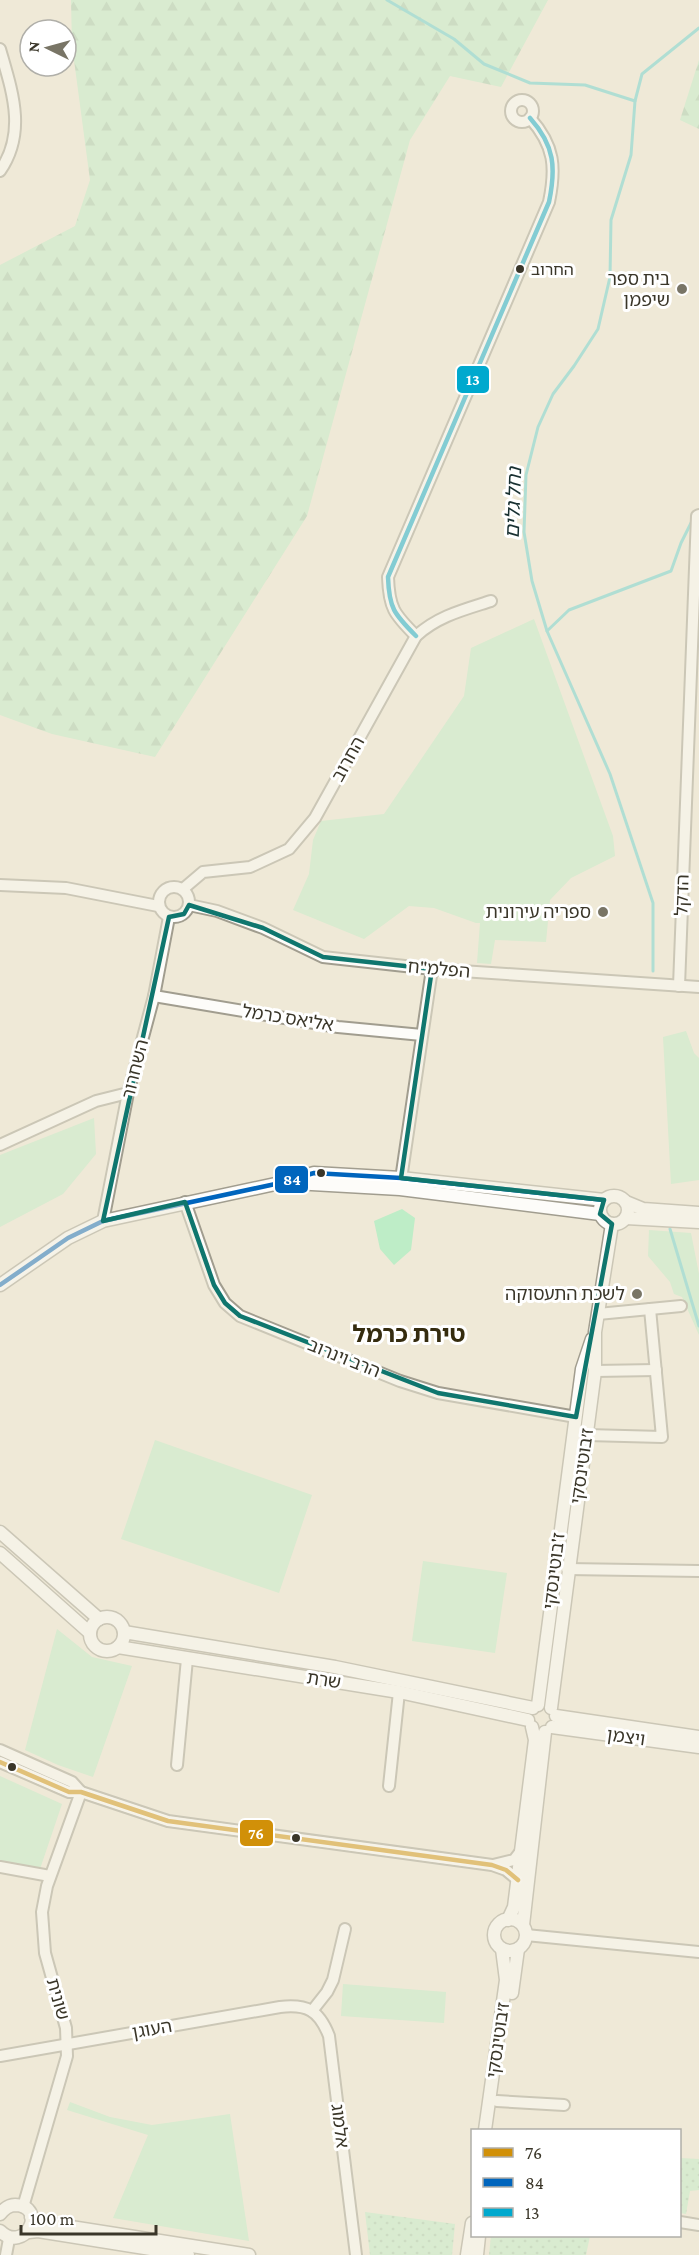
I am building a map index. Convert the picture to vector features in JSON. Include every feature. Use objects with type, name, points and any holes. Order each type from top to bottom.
[{"type":"street","points":[[0,49],[16,105],[15,134],[9,158],[0,171]]},
{"type":"street","points":[[416,636],[398,618],[389,600],[388,577],[549,202],[555,177],[550,150],[542,131],[530,118]]},
{"type":"street","name":"הדקל","points":[[679,986],[698,515]]},
{"type":"street","name":"החרוב","points":[[183,889],[203,872],[250,867],[289,849],[315,818],[416,636],[429,624],[453,613],[491,601]]},
{"type":"street","points":[[0,885],[66,888],[158,906],[174,918],[184,914],[189,905],[189,896],[183,889],[176,886],[165,890],[160,896],[158,906]]},
{"type":"street","name":"הפלמ\"ח","points":[[189,905],[217,911],[263,928],[323,957],[432,969],[699,987]]},
{"type":"street","name":"השחרור","points":[[103,1221],[128,1093],[154,996],[169,916]]},
{"type":"street","points":[[401,1183],[432,969]]},
{"type":"street","name":"אליאס כרמל","points":[[154,996],[338,1027],[422,1035]]},
{"type":"street","points":[[0,1145],[96,1101],[128,1093]]},
{"type":"street","points":[[0,1285],[68,1238],[103,1221],[280,1183],[314,1173],[401,1183],[604,1200],[616,1196],[642,1209],[699,1213]]},
{"type":"street","points":[[401,1183],[600,1214]]},
{"type":"street","points":[[604,1200],[600,1206],[600,1214],[604,1220],[612,1224],[626,1218],[699,1222]]},
{"type":"street","name":"הרב וינרוב","points":[[185,1202],[214,1285],[225,1304],[240,1316],[400,1381],[438,1393],[576,1417]]},
{"type":"street","points":[[626,1202],[628,1210],[626,1218]]},
{"type":"street","points":[[0,1294],[103,1221]]},
{"type":"street","name":"ז׳בוטינסקי","points":[[524,1930],[551,1721],[567,1569],[595,1371],[594,1332],[612,1224]]},
{"type":"street","points":[[598,1314],[681,1306]]},
{"type":"street","points":[[587,1435],[662,1437],[650,1309]]},
{"type":"street","name":"ז'בוטינסקי","points":[[530,1724],[536,1707],[582,1369],[594,1332]]},
{"type":"street","points":[[595,1371],[656,1370]]},
{"type":"street","points":[[0,1532],[99,1619]]},
{"type":"street","points":[[0,1553],[90,1633],[93,1643],[102,1650],[113,1650],[118,1647],[122,1643],[124,1632],[119,1622],[110,1617],[99,1619],[94,1623],[90,1633]]},
{"type":"street","points":[[567,1569],[699,1571]]},
{"type":"street","name":"שרת","points":[[118,1647],[399,1692],[530,1724],[536,1730],[551,1721],[536,1707],[335,1667],[124,1632]]},
{"type":"street","points":[[177,1766],[187,1659]]},
{"type":"street","points":[[389,1786],[399,1692]]},
{"type":"street","name":"ויצמן","points":[[551,1721],[699,1737]]},
{"type":"street","name":"ויצמן","points":[[551,1721],[699,1747]]},
{"type":"street","points":[[508,1920],[514,1907],[535,1740],[530,1724]]},
{"type":"street","points":[[0,1750],[72,1782],[81,1792]]},
{"type":"street","points":[[0,1762],[69,1792],[81,1792],[168,1821],[492,1865],[507,1870],[518,1880]]},
{"type":"street","name":"שונית","points":[[23,2207],[67,2056],[66,2028],[45,1953],[42,1912],[50,1876],[81,1792]]},
{"type":"street","points":[[492,1865],[514,1860],[521,1851]]},
{"type":"street","points":[[0,1867],[50,1876]]},
{"type":"street","points":[[524,1930],[523,1945],[518,1949],[509,1951],[502,1949],[496,1943],[495,1933],[499,1924],[514,1920],[524,1930],[699,1952]]},
{"type":"street","points":[[308,2009],[327,1992],[333,1980],[345,1929]]},
{"type":"street","name":"ז׳בוטינסקי","points":[[485,2129],[506,1980],[502,1949]]},
{"type":"street","name":"ז׳בוטינסקי","points":[[493,2129],[518,1949]]},
{"type":"street","name":"העוגן","points":[[0,2056],[280,2007],[308,2009]]},
{"type":"street","name":"אלמוג","points":[[308,2009],[324,2025],[329,2036],[356,2255]]},
{"type":"street","points":[[497,2101],[564,2104]]},
{"type":"street","points":[[0,2213],[11,2205],[23,2207],[31,2217],[39,2222],[249,2255]]},
{"type":"street","points":[[6,2255],[5,2235],[20,2239],[29,2232],[32,2225],[31,2217]]},
{"type":"street","points":[[681,2222],[699,2225]]},
{"type":"street","points":[[467,2255],[471,2229]]},
{"type":"street","points":[[29,2232],[38,2231],[188,2255]]},
{"type":"street","points":[[477,2255],[479,2237]]},
{"type":"highlighted area","points":[[189,905],[263,928],[323,957],[432,969],[401,1178],[604,1200],[600,1214],[612,1224],[576,1417],[438,1393],[240,1316],[225,1303],[214,1285],[185,1202],[103,1221],[169,917],[184,914]]},
{"type":"green space","points":[[71,0],[548,0],[501,87],[450,76],[410,140],[307,516],[155,757],[52,734],[0,715],[0,265],[75,226],[90,180],[76,78],[78,18],[71,18]]},
{"type":"green space","points":[[699,60],[699,129],[680,120]]},
{"type":"green space","points":[[534,619],[613,836],[615,856],[571,878],[550,900],[546,942],[495,940],[491,964],[477,963],[480,923],[434,908],[409,906],[364,939],[293,910],[309,874],[313,840],[321,821],[384,814],[464,696],[471,648]]},
{"type":"green space","points":[[686,1031],[694,1053],[699,1058],[699,1180],[671,1184],[663,1037]]},
{"type":"green space","points":[[94,1118],[96,1154],[63,1194],[0,1227],[0,1155]]},
{"type":"green space","points":[[402,1209],[415,1218],[411,1250],[394,1265],[380,1249],[374,1221]]},
{"type":"green space","points":[[649,1230],[691,1233],[699,1274],[699,1335],[682,1297],[674,1294],[670,1282],[648,1256]]},
{"type":"green space","points":[[155,1440],[312,1495],[279,1593],[121,1539]]},
{"type":"green space","points":[[423,1561],[507,1573],[495,1653],[412,1641]]},
{"type":"green space","points":[[57,1629],[92,1657],[132,1666],[93,1777],[25,1750]]},
{"type":"green space","points":[[0,1776],[62,1804],[40,1869],[0,1862]]},
{"type":"green space","points":[[343,1984],[446,1992],[444,2023],[341,2016]]},
{"type":"green space","points":[[70,2102],[110,2117],[152,2125],[230,2114],[249,2241],[113,2218],[148,2135],[67,2110]]},
{"type":"green space","points":[[681,2158],[699,2159],[699,2190],[690,2191],[686,2214],[681,2213]]},
{"type":"green space","points":[[365,2212],[455,2224],[452,2255],[370,2255]]},
{"type":"green space","points":[[491,2237],[590,2237],[586,2255],[489,2255]]},
{"type":"waterway","points":[[387,0],[454,39],[484,64],[530,83],[585,85],[635,101]]},
{"type":"waterway","name":"נחל גלים","points":[[653,971],[653,903],[610,774],[547,631],[532,581],[524,532],[526,475],[538,427],[553,394],[598,329],[610,277],[611,220],[631,155],[635,101],[642,74],[699,28]]},
{"type":"waterway","points":[[547,631],[569,610],[671,571],[693,519]]},
{"type":"waterway","name":"נחל גלים","points":[[670,1229],[699,1326]]},
{"type":"transit line","name":"13","points":[[416,636],[394,610],[388,577],[549,202],[552,158],[544,138],[530,118]]},
{"type":"transit line","name":"84","points":[[0,1285],[68,1238],[103,1221],[280,1183],[314,1173],[401,1178],[604,1200]]},
{"type":"transit line","name":"76","points":[[0,1762],[69,1792],[81,1792],[168,1821],[492,1865],[506,1870],[518,1880]]},
{"type":"place","name":"החרוב","points":[[520,269]]},
{"type":"place","name":"בית ספר שיפמן","points":[[682,289]]},
{"type":"place","name":"ספריה עירונית","points":[[603,912]]},
{"type":"place","name":"לשכת התעסוקה","points":[[637,1294]]},
{"type":"district","name":"טירת כרמל","points":[[409,1333]]}]
